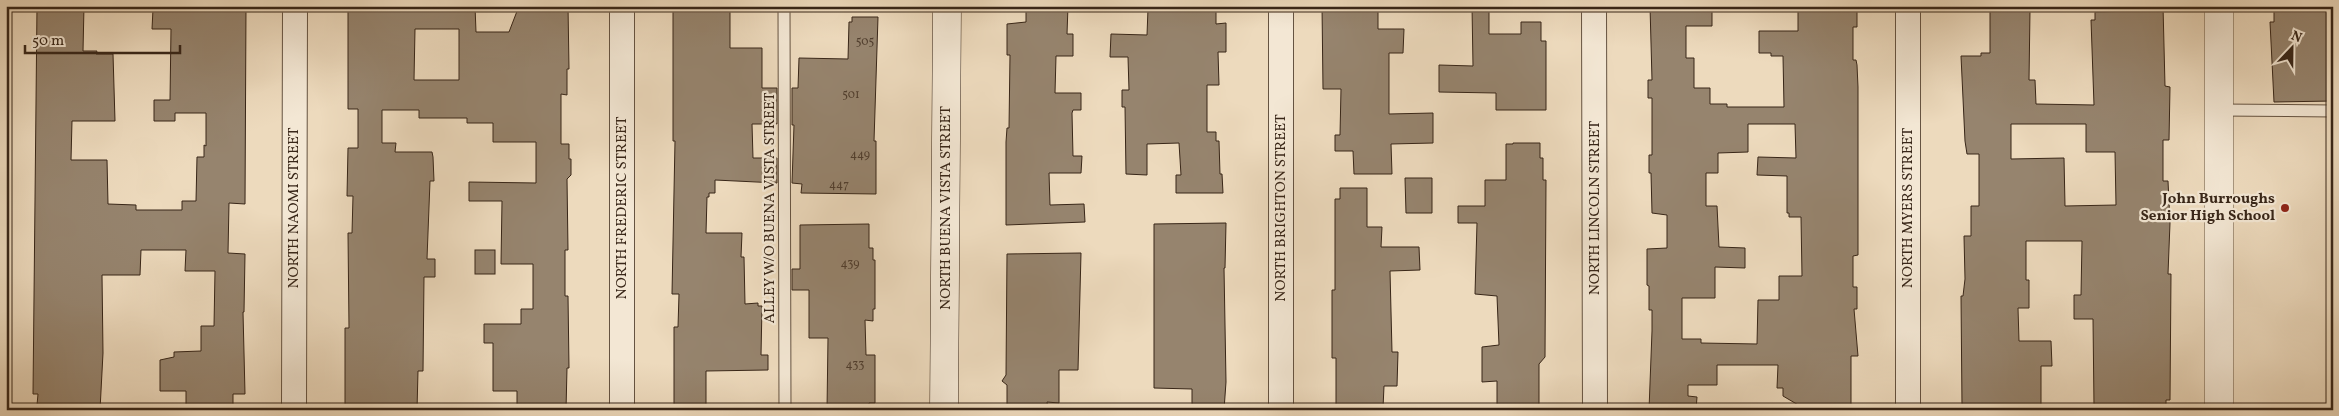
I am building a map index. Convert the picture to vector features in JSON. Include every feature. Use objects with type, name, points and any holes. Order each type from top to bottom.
[{"type":"main road","name":"NORTH BUENA VISTA STREET","points":[[944,410],[947,6]]},
{"type":"main road","points":[[2219,6],[2219,410]]},
{"type":"street","name":"NORTH NAOMI STREET","points":[[294,410],[295,6]]},
{"type":"street","name":"NORTH FREDERIC STREET","points":[[622,6],[622,410]]},
{"type":"street","name":"NORTH BRIGHTON STREET","points":[[1281,6],[1281,410]]},
{"type":"street","name":"NORTH LINCOLN STREET","points":[[1594,6],[1595,410]]},
{"type":"street","name":"NORTH MYERS STREET","points":[[1908,6],[1908,410]]},
{"type":"lane","name":"ALLEY W/O BUENA VISTA STREET","points":[[784,6],[785,410]]},
{"type":"lane","points":[[2218,110],[2333,111]]},
{"type":"building","points":[[37,6],[84,6],[83,51],[97,51],[96,54],[113,54],[115,121],[72,121],[71,160],[107,160],[108,204],[136,205],[136,210],[182,210],[182,201],[196,201],[197,157],[204,157],[206,113],[175,113],[175,121],[154,121],[154,100],[170,100],[171,29],[152,29],[153,9],[195,10],[196,6],[246,6],[245,204],[229,203],[228,253],[245,254],[243,312],[245,394],[233,394],[233,410],[186,410],[186,391],[160,391],[160,360],[174,357],[174,352],[201,351],[201,326],[214,326],[215,271],[185,271],[186,250],[141,250],[140,275],[102,275],[103,353],[100,410],[84,410],[84,406],[37,405],[38,394],[33,394]]},
{"type":"building","points":[[348,6],[475,6],[476,32],[509,32],[519,6],[568,6],[569,69],[567,69],[567,95],[561,94],[561,144],[569,144],[569,159],[571,159],[571,175],[567,179],[568,250],[565,250],[565,296],[568,296],[569,368],[567,368],[566,410],[517,410],[517,391],[493,391],[493,343],[484,343],[484,324],[521,324],[521,309],[533,309],[533,264],[501,264],[502,201],[469,201],[469,182],[536,183],[536,142],[493,142],[493,123],[467,123],[467,118],[419,118],[419,110],[382,110],[382,143],[396,143],[395,152],[432,152],[433,157],[434,181],[430,181],[427,259],[435,259],[435,277],[424,277],[423,371],[418,371],[417,410],[351,410],[345,406],[345,328],[349,328],[348,233],[352,233],[353,196],[347,196],[348,148],[358,148],[358,109],[348,109]],"holes":[[[415,29],[459,29],[459,80],[414,80]]]},
{"type":"building","points":[[673,6],[730,6],[730,48],[762,48],[762,88],[777,88],[777,124],[752,124],[753,158],[777,158],[777,183],[715,180],[715,193],[709,193],[709,197],[707,197],[706,233],[742,233],[741,257],[744,257],[745,304],[758,303],[758,306],[762,306],[761,355],[768,355],[768,370],[706,371],[706,409],[674,409],[674,327],[678,327],[679,294],[672,294],[675,141],[673,141]]},
{"type":"building","points":[[1026,6],[1068,6],[1067,34],[1073,34],[1073,56],[1056,56],[1055,93],[1081,93],[1081,110],[1073,110],[1072,113],[1073,156],[1082,156],[1081,173],[1049,173],[1050,205],[1084,204],[1085,222],[1006,225],[1006,142],[1007,128],[1009,128],[1010,55],[1007,55],[1007,24],[1026,22]]},
{"type":"building","points":[[1178,6],[1216,6],[1216,24],[1226,23],[1226,52],[1218,52],[1219,85],[1207,85],[1207,132],[1216,132],[1216,141],[1219,141],[1220,174],[1222,174],[1223,193],[1176,193],[1176,175],[1181,175],[1179,143],[1147,144],[1147,175],[1126,174],[1125,107],[1122,107],[1122,90],[1129,90],[1128,57],[1110,57],[1111,34],[1147,35],[1148,9],[1178,9]]},
{"type":"building","points":[[1322,6],[1378,6],[1378,29],[1404,29],[1403,53],[1389,53],[1389,114],[1433,113],[1433,143],[1391,144],[1392,174],[1354,174],[1353,151],[1335,151],[1335,135],[1340,135],[1341,89],[1323,89]]},
{"type":"building","points":[[1472,6],[1489,6],[1489,34],[1521,34],[1521,22],[1541,22],[1541,41],[1546,41],[1546,110],[1496,110],[1496,93],[1439,92],[1439,65],[1473,66]]},
{"type":"building","points":[[1650,6],[1712,6],[1712,26],[1686,26],[1686,58],[1694,58],[1694,88],[1710,88],[1710,104],[1727,104],[1727,107],[1784,107],[1783,56],[1759,53],[1759,31],[1798,31],[1798,6],[1857,6],[1857,27],[1853,27],[1853,60],[1856,60],[1857,65],[1858,87],[1858,255],[1853,256],[1853,287],[1857,287],[1857,309],[1854,309],[1858,356],[1851,356],[1851,406],[1800,406],[1783,396],[1783,388],[1777,388],[1778,365],[1717,365],[1717,385],[1688,385],[1688,396],[1697,397],[1696,410],[1649,410],[1652,310],[1649,310],[1647,249],[1667,248],[1667,215],[1652,213],[1649,155],[1652,155],[1652,98],[1648,98],[1648,80],[1652,80]],"holes":[[[1748,124],[1795,124],[1796,158],[1758,157],[1757,175],[1787,176],[1787,213],[1789,213],[1789,217],[1801,217],[1802,276],[1779,276],[1779,300],[1758,300],[1757,344],[1701,343],[1701,339],[1682,339],[1682,298],[1715,298],[1715,267],[1745,268],[1745,248],[1719,247],[1717,206],[1706,206],[1706,173],[1718,173],[1718,153],[1748,152]]]},
{"type":"building","points":[[2143,6],[2163,6],[2165,86],[2170,87],[2169,140],[2163,140],[2163,181],[2168,181],[2170,223],[2168,274],[2171,274],[2170,400],[2166,400],[2166,405],[2094,406],[2093,319],[2074,319],[2074,295],[2081,295],[2082,241],[2026,241],[2026,280],[2029,280],[2029,308],[2018,308],[2019,341],[2051,341],[2052,366],[2041,366],[2041,410],[2022,410],[2022,406],[1962,406],[1961,296],[1963,296],[1965,279],[1964,236],[1971,236],[1971,206],[1979,206],[1979,154],[1967,154],[1961,56],[1981,56],[1981,53],[1990,53],[1990,11],[2030,10],[2029,80],[2035,80],[2036,104],[2094,105],[2091,20],[2095,20],[2095,12],[2143,10]],"holes":[[[2011,124],[2086,124],[2086,152],[2115,152],[2116,205],[2065,206],[2064,158],[2011,159]]]},
{"type":"building","points":[[2274,6],[2333,6],[2333,101],[2274,102],[2270,22],[2274,22]]},
{"type":"building","points":[[852,17],[878,17],[874,141],[876,141],[876,194],[801,193],[802,184],[792,183],[794,125],[792,125],[792,88],[798,88],[799,58],[848,59],[849,22],[852,22]]},
{"type":"building","points":[[1540,143],[1540,158],[1543,158],[1543,180],[1546,180],[1545,357],[1539,364],[1539,409],[1534,410],[1497,409],[1497,381],[1482,382],[1482,347],[1499,345],[1497,296],[1475,294],[1477,223],[1458,223],[1458,206],[1485,206],[1485,180],[1506,180],[1506,144]]},
{"type":"building","points":[[1405,178],[1432,178],[1432,213],[1406,213]]},
{"type":"building","points":[[1340,188],[1367,188],[1367,227],[1382,227],[1381,247],[1419,247],[1420,270],[1390,271],[1392,352],[1398,352],[1397,386],[1384,386],[1383,408],[1377,408],[1377,410],[1336,410],[1336,358],[1332,358],[1332,290],[1335,290],[1335,199],[1340,199]]},
{"type":"building","points":[[1226,223],[1224,268],[1226,382],[1224,410],[1192,410],[1192,389],[1154,388],[1154,224]]},
{"type":"building","points":[[869,224],[869,248],[873,248],[873,260],[875,260],[875,309],[873,309],[873,321],[865,320],[866,355],[875,355],[875,403],[869,403],[869,410],[827,410],[828,338],[809,338],[809,290],[792,290],[792,269],[800,269],[800,225]]},
{"type":"building","points":[[475,250],[495,250],[495,274],[475,274]]},
{"type":"building","points":[[1081,253],[1078,370],[1059,370],[1059,403],[1047,402],[1048,410],[1007,410],[1007,385],[1002,381],[1006,375],[1007,254]]},
{"type":"place","name":"John Burroughs Senior High School","points":[[2285,208]]}]
